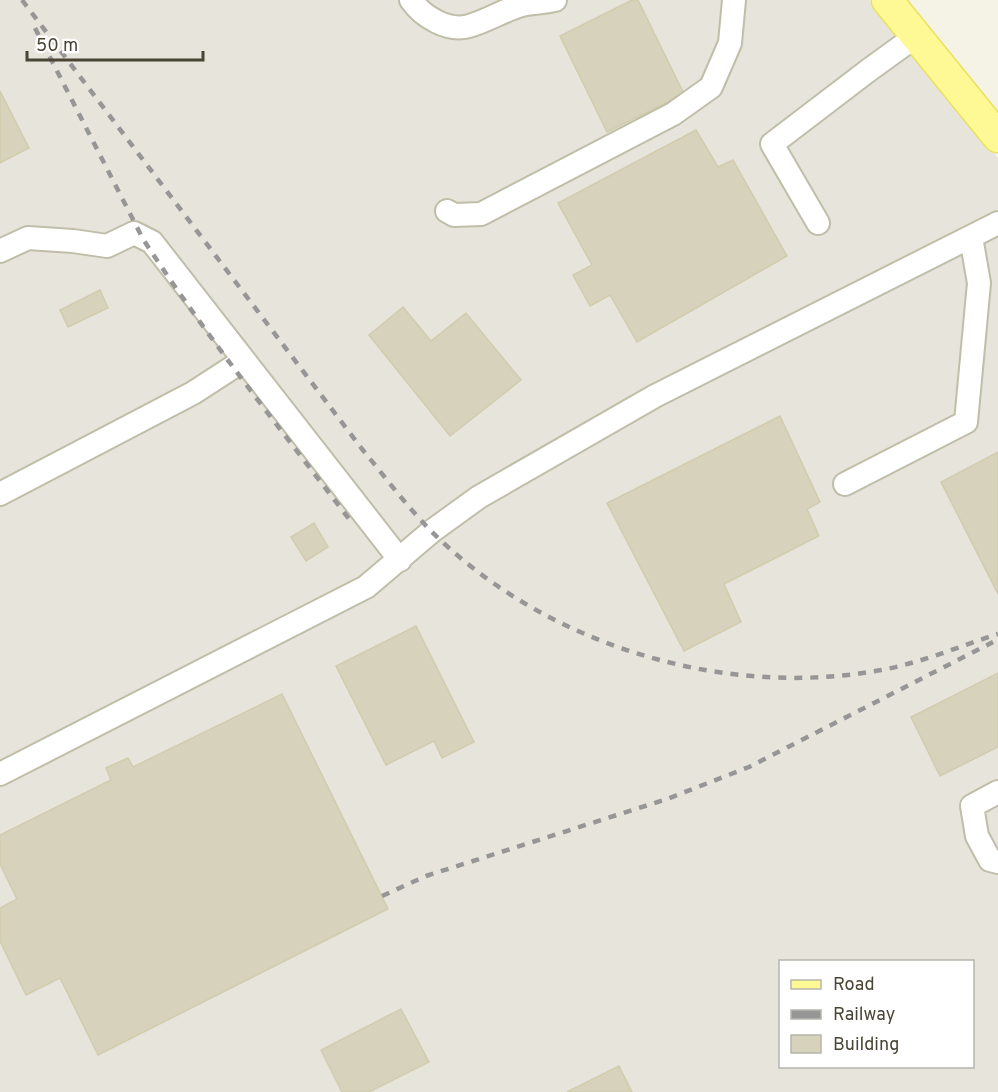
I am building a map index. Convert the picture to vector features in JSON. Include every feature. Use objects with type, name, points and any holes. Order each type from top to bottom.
[{"type":"main road","points":[[886,0],[998,137]]},
{"type":"lane","points":[[411,0],[433,20],[451,26],[467,27],[522,5],[555,0]]},
{"type":"lane","points":[[447,212],[454,215],[482,214],[673,114],[694,100],[711,87],[730,44],[734,0]]},
{"type":"lane","points":[[818,223],[772,144],[916,36]]},
{"type":"lane","points":[[0,774],[366,587],[432,531],[479,497],[655,396],[998,223]]},
{"type":"lane","points":[[0,251],[28,238],[107,246],[134,233],[152,242],[400,560]]},
{"type":"lane","points":[[845,484],[966,422],[979,283],[971,237]]},
{"type":"lane","points":[[0,494],[193,393],[244,360]]},
{"type":"lane","points":[[998,792],[972,806],[977,836],[990,860],[998,862]]},
{"type":"shaded area","points":[[0,0],[869,0],[998,158],[998,1092],[0,1092]]},
{"type":"building","points":[[632,0],[638,0],[684,94],[607,132],[560,36]]},
{"type":"building","points":[[0,91],[29,148],[0,163]]},
{"type":"building","points":[[696,130],[718,167],[733,160],[787,256],[637,342],[610,295],[590,306],[573,275],[592,265],[558,203]]},
{"type":"building","points":[[100,290],[108,308],[68,327],[60,310]]},
{"type":"building","points":[[403,307],[431,341],[466,313],[521,380],[450,436],[369,335]]},
{"type":"building","points":[[780,416],[820,502],[807,509],[819,536],[724,584],[741,622],[684,651],[607,503]]},
{"type":"building","points":[[998,452],[998,594],[941,482]]},
{"type":"building","points":[[314,523],[328,547],[306,561],[291,537]]},
{"type":"building","points":[[416,626],[474,742],[442,758],[434,741],[386,765],[336,666]]},
{"type":"building","points":[[998,673],[998,747],[940,776],[911,717]]},
{"type":"building","points":[[282,694],[388,909],[98,1055],[60,978],[26,995],[0,941],[0,908],[17,899],[0,864],[0,835],[111,780],[106,768],[128,758],[133,767]]},
{"type":"building","points":[[401,1009],[429,1062],[369,1092],[342,1092],[321,1050]]},
{"type":"building","points":[[619,1066],[632,1092],[567,1092]]},
{"type":"railway","points":[[22,0],[393,488],[437,537],[494,584],[544,614],[596,639],[652,658],[708,671],[766,677],[824,677],[881,670],[926,659],[998,634]]},
{"type":"railway","points":[[35,28],[143,239],[217,346],[349,519]]},
{"type":"railway","points":[[382,896],[426,876],[667,799],[749,767],[993,642]]}]
